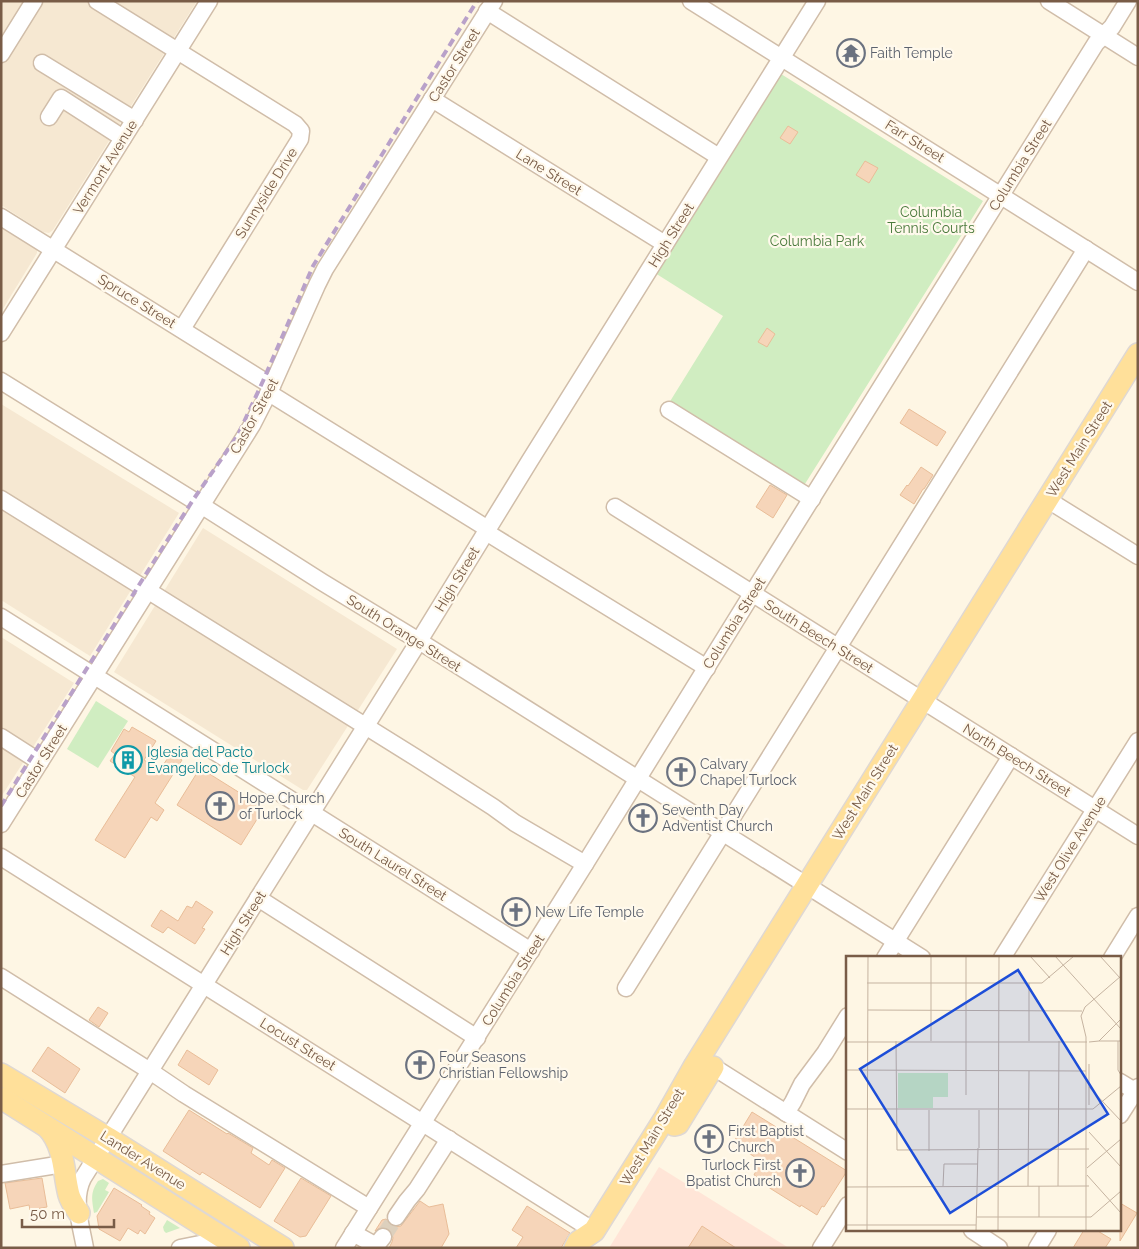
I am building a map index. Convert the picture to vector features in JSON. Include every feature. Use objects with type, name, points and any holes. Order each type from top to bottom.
[{"type":"main road","name":"West Main Street","points":[[575,1248],[578,1242],[594,1240],[654,1136],[706,1062],[807,886],[1138,354]]},
{"type":"main road","name":"Lander Avenue","points":[[1,1074],[108,1138],[283,1248]]},
{"type":"main road","name":"Lander Avenue","points":[[1,1098],[232,1244]]},
{"type":"main road","points":[[46,1126],[55,1136],[59,1145],[70,1198],[79,1213]]},
{"type":"street","points":[[1,54],[34,1]]},
{"type":"street","points":[[97,1],[177,51]]},
{"type":"street","name":"Vermont Avenue","points":[[1,333],[208,1]]},
{"type":"street","name":"Farr Street","points":[[691,1],[1138,282]]},
{"type":"street","name":"High Street","points":[[86,1248],[78,1198],[83,1178],[817,1]]},
{"type":"street","points":[[1049,1],[1138,57]]},
{"type":"street","name":"Columbia Street","points":[[344,1248],[1096,43],[1112,28],[1128,1]]},
{"type":"street","points":[[490,6],[720,157]]},
{"type":"street","name":"Castor Street","points":[[1,824],[252,426],[271,390],[321,277],[490,6]]},
{"type":"street","name":"Sunnyside Drive","points":[[177,51],[296,124],[301,131],[300,139],[182,329]]},
{"type":"street","points":[[42,63],[134,120]]},
{"type":"street","points":[[48,117],[61,98],[124,138]]},
{"type":"street","name":"Lane Street","points":[[432,99],[665,244]]},
{"type":"street","name":"Spruce Street","points":[[1,217],[182,329],[271,390],[487,530],[707,668]]},
{"type":"street","points":[[626,988],[1086,249]]},
{"type":"street","name":"South Orange Street","points":[[1,381],[419,641],[919,956]]},
{"type":"street","points":[[669,410],[812,499]]},
{"type":"street","points":[[1,499],[365,726],[515,823],[585,864]]},
{"type":"street","points":[[1048,500],[1138,556]]},
{"type":"street","name":"South Beech Street","points":[[615,507],[922,700]]},
{"type":"street","name":"South Laurel Street","points":[[1,618],[531,951]]},
{"type":"street","name":"North Beech Street","points":[[922,700],[1138,836]]},
{"type":"street","points":[[1,737],[40,762]]},
{"type":"street","name":"West Olive Avenue","points":[[1003,956],[1138,741]]},
{"type":"street","points":[[886,956],[1011,756]]},
{"type":"street","name":"Locust Street","points":[[1,857],[423,1122],[594,1240]]},
{"type":"street","points":[[258,898],[476,1038]]},
{"type":"street","points":[[1113,956],[1138,916]]},
{"type":"street","points":[[1,977],[192,1099],[369,1208]]},
{"type":"street","points":[[786,1113],[794,1102],[802,1084],[846,1019]]},
{"type":"street","points":[[706,1062],[846,1151]]},
{"type":"street","points":[[1122,1083],[1137,1090],[1122,1112]]},
{"type":"street","points":[[396,1217],[417,1189],[449,1139]]},
{"type":"street","points":[[1,1174],[63,1164]]},
{"type":"street","points":[[821,1248],[846,1208]]},
{"type":"street","points":[[975,1232],[999,1248]]},
{"type":"street","points":[[1037,1248],[1047,1232]]},
{"type":"street","points":[[354,1233],[373,1244],[380,1242],[383,1237]]},
{"type":"street","points":[[180,1248],[232,1244]]},
{"type":"shaded area","points":[[1,1],[197,1],[53,230],[49,233],[43,232],[1,205]]},
{"type":"shaded area","points":[[1,227],[34,247],[37,253],[1,312]]},
{"type":"shaded area","points":[[1,404],[179,513],[90,656],[1,600]]},
{"type":"shaded area","points":[[203,528],[397,649],[307,790],[303,790],[114,672]]},
{"type":"shaded area","points":[[1,637],[74,683],[1,797]]},
{"type":"shaded area","points":[[659,1167],[789,1248],[609,1248]]},
{"type":"green space","name":"Columbia Park","points":[[781,74],[983,201],[803,487],[669,403],[723,316],[655,273]]},
{"type":"green space","points":[[96,701],[128,721],[98,768],[67,749]]},
{"type":"green space","points":[[103,1179],[109,1183],[105,1190],[109,1192],[97,1212],[94,1213],[92,1200],[95,1185]]},
{"type":"green space","points":[[167,1220],[180,1228],[166,1233],[163,1227]]},
{"type":"building","points":[[788,126],[798,132],[790,144],[780,138]]},
{"type":"building","points":[[865,161],[878,168],[869,183],[856,175]]},
{"type":"building","points":[[767,328],[775,334],[767,347],[758,342]]},
{"type":"building","points":[[909,409],[946,432],[937,446],[900,423]]},
{"type":"building","points":[[921,467],[933,475],[914,504],[900,495]]},
{"type":"building","points":[[770,485],[787,495],[773,518],[756,507]]},
{"type":"building","points":[[132,727],[156,741],[144,760],[160,770],[171,753],[182,760],[155,803],[164,810],[157,821],[151,817],[125,858],[95,840],[135,777],[110,761],[115,754],[111,751],[124,729],[129,732]]},
{"type":"building","name":"Hope Church of Turlock","points":[[200,768],[264,808],[241,845],[177,805]]},
{"type":"building","points":[[196,901],[213,912],[202,928],[205,929],[195,944],[168,927],[163,933],[151,926],[161,910],[178,921],[187,906],[192,908]]},
{"type":"building","points":[[98,1007],[108,1013],[99,1027],[89,1020]]},
{"type":"building","points":[[48,1047],[80,1069],[65,1093],[32,1071]]},
{"type":"building","points":[[187,1050],[218,1070],[209,1085],[178,1065]]},
{"type":"building","points":[[189,1110],[253,1148],[251,1153],[269,1165],[272,1160],[285,1168],[260,1208],[202,1172],[200,1175],[163,1151]]},
{"type":"building","name":"Turlock First Bpatist Church","points":[[752,1112],[846,1170],[846,1173],[817,1215],[768,1187],[770,1185],[754,1175],[761,1161],[733,1143]]},
{"type":"building","points":[[42,1178],[47,1207],[30,1210],[29,1205],[10,1209],[5,1183]]},
{"type":"building","points":[[301,1178],[331,1196],[306,1236],[300,1237],[274,1221]]},
{"type":"building","points":[[114,1188],[142,1205],[155,1218],[145,1234],[140,1230],[138,1234],[128,1228],[120,1241],[99,1229],[97,1216]]},
{"type":"building","points":[[420,1201],[429,1207],[443,1204],[449,1234],[441,1248],[389,1248],[393,1238],[390,1230],[385,1227],[375,1231],[382,1220],[386,1219],[390,1225],[395,1227],[401,1226]]},
{"type":"building","points":[[1122,1204],[1137,1213],[1120,1241],[1120,1232],[1122,1232]]},
{"type":"building","points":[[527,1206],[570,1233],[561,1248],[516,1248],[523,1237],[512,1230]]},
{"type":"building","points":[[702,1226],[736,1248],[688,1248]]},
{"type":"building","points":[[1083,1232],[1099,1232],[1111,1239],[1105,1248],[1073,1248]]},
{"type":"tunnel","points":[[383,1237],[396,1217]]},
{"type":"railway","points":[[1,806],[193,500],[238,435],[313,266],[477,1]]},
{"type":"place","name":"Faith Temple","points":[[851,53]]},
{"type":"place","name":"Iglesia del Pacto Evangelico de Turlock","points":[[128,760]]},
{"type":"place","name":"Calvary Chapel Turlock","points":[[681,772]]},
{"type":"place","name":"Hope Church of Turlock","points":[[220,806]]},
{"type":"place","name":"Seventh Day Adventist Church","points":[[643,818]]},
{"type":"place","name":"New Life Temple","points":[[516,912]]},
{"type":"place","name":"Four Seasons Christian Fellowship","points":[[420,1065]]},
{"type":"place","name":"First Baptist Church","points":[[709,1139]]},
{"type":"place","name":"Turlock First Bpatist Church","points":[[800,1173]]},
{"type":"park label","name":"Columbia Tennis Courts","points":[[931,220]]}]
